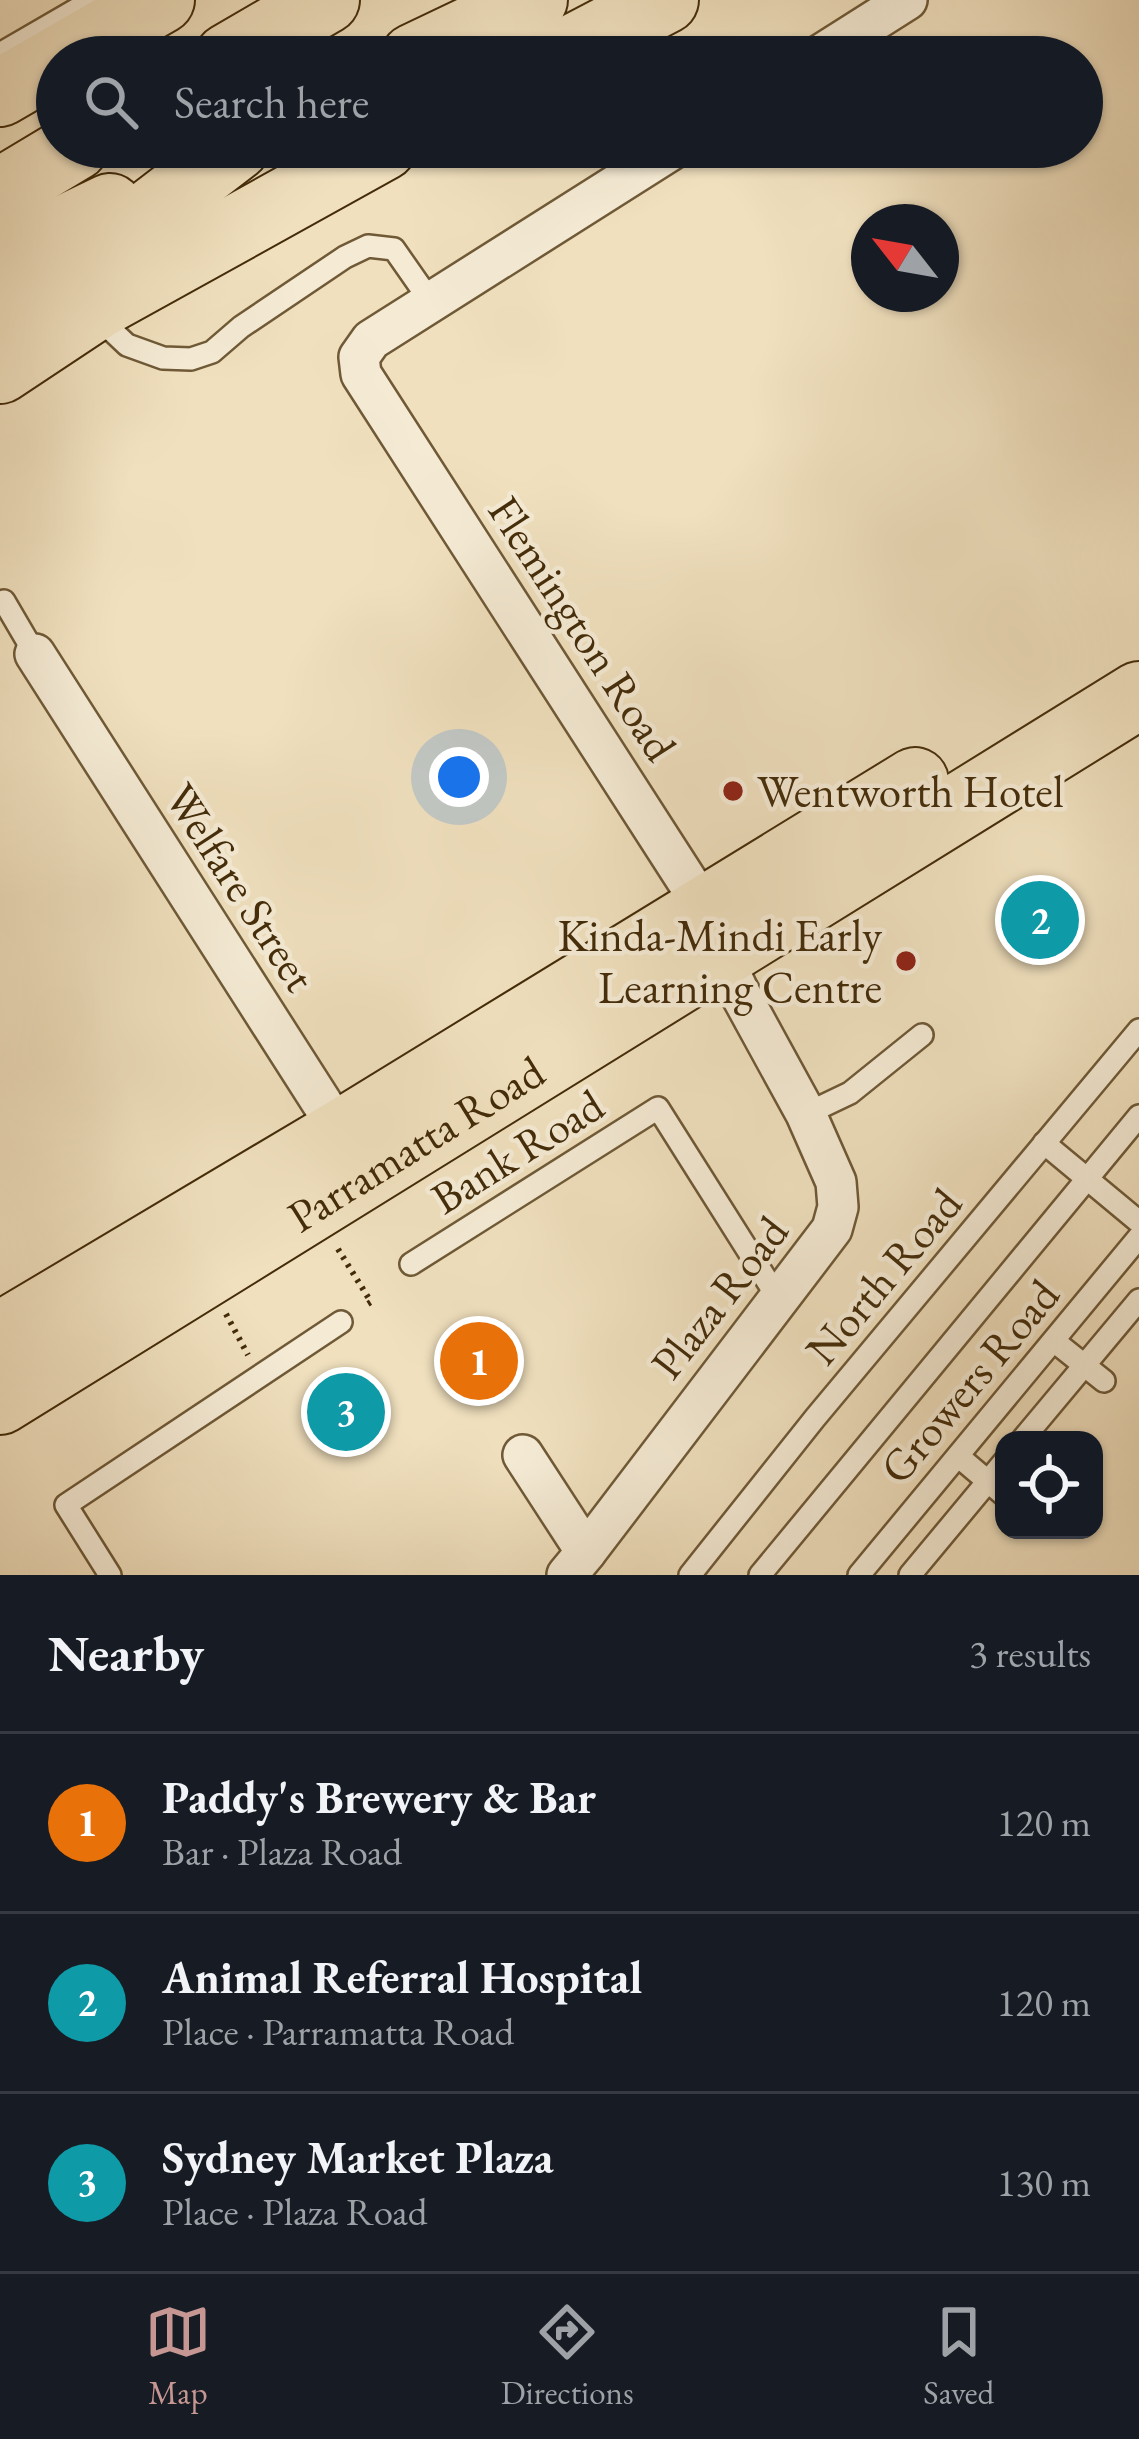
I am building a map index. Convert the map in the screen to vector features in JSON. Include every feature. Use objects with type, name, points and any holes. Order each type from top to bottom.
[{"type":"highway","points":[[98,36],[161,0]]},
{"type":"highway","points":[[264,36],[326,0]]},
{"type":"highway","points":[[399,36],[456,0]]},
{"type":"highway","points":[[458,36],[533,0]]},
{"type":"highway","points":[[596,36],[665,0]]},
{"type":"highway","points":[[0,93],[36,72]]},
{"type":"highway","points":[[0,192],[40,168]]},
{"type":"highway","points":[[0,370],[35,298],[199,168]]},
{"type":"highway","points":[[35,298],[208,168]]},
{"type":"highway","points":[[35,298],[335,168]]},
{"type":"highway","name":"Parramatta Road","points":[[0,1401],[353,1153],[711,933],[1139,647]]},
{"type":"highway","name":"Parramatta Road","points":[[711,933],[1139,695]]},
{"type":"highway","name":"Parramatta Road","points":[[0,1336],[353,1153]]},
{"type":"street","points":[[850,36],[907,0]]},
{"type":"street","points":[[431,302],[643,168]]},
{"type":"street","name":"Flemington Road","points":[[431,302],[371,340],[359,358],[362,374],[638,802],[691,887],[711,933]]},
{"type":"street","name":"Welfare Street","points":[[35,654],[353,1153]]},
{"type":"street","name":"Plaza Road","points":[[523,1455],[577,1564],[832,1229],[838,1207],[836,1182],[806,1114],[711,933]]},
{"type":"lane","points":[[0,54],[93,0]]},
{"type":"lane","points":[[35,298],[108,327],[127,345],[163,358],[191,359],[212,352],[241,327],[368,246],[394,250],[431,302]]},
{"type":"lane","points":[[4,601],[35,654]]},
{"type":"lane","name":"North Road","points":[[690,1575],[1139,1030]]},
{"type":"lane","points":[[806,1114],[850,1093],[922,1035]]},
{"type":"lane","name":"Bank Road","points":[[411,1264],[658,1108],[778,1298]]},
{"type":"lane","points":[[760,1575],[1139,1116]]},
{"type":"lane","points":[[1044,1143],[1139,1222]]},
{"type":"lane","name":"Growers Road","points":[[860,1575],[1135,1250]]},
{"type":"lane","name":"Growers Road","points":[[1030,1431],[1139,1300]]},
{"type":"lane","points":[[110,1575],[66,1505],[341,1322]]},
{"type":"lane","points":[[1054,1341],[1104,1382]]},
{"type":"lane","points":[[958,1456],[995,1487]]},
{"type":"lane","name":"Growers Road","points":[[910,1575],[995,1489]]},
{"type":"path","points":[[341,1322],[370,1302],[345,1260]]},
{"type":"place","name":"Wentworth Hotel","points":[[733,791]]},
{"type":"place","name":"Animal Referral Hospital","points":[[1040,920]]},
{"type":"place","name":"Kinda-Mindi Early Learning Centre","points":[[906,961]]},
{"type":"place","name":"Paddy's Brewery & Bar","points":[[479,1361]]},
{"type":"place","name":"Sydney Market Plaza","points":[[346,1412]]}]
